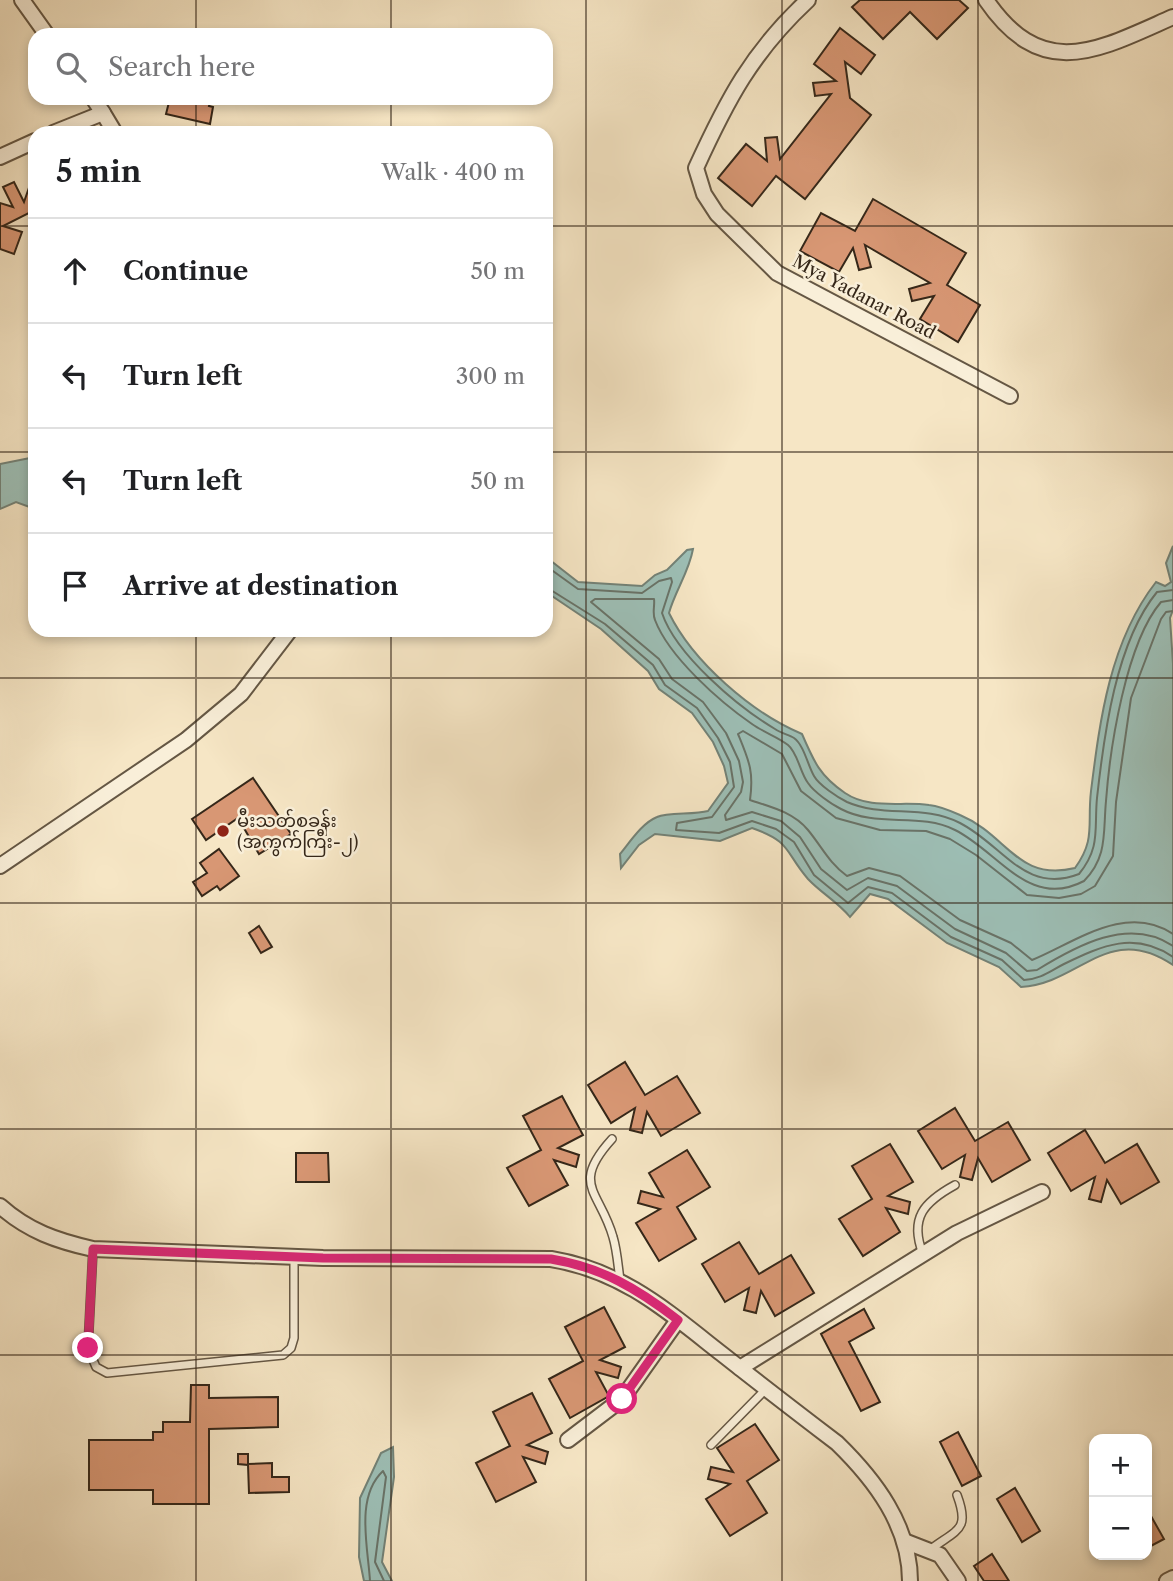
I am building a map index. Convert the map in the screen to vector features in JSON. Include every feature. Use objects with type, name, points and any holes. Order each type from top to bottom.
[{"type":"street","points":[[22,0],[42,28]]},
{"type":"street","name":"Mya Yadanar Road","points":[[808,0],[778,28],[729,96],[696,168],[704,194],[717,214],[777,273],[1010,396]]},
{"type":"street","points":[[986,0],[1005,26],[1048,53],[1074,55],[1099,50],[1173,17]]},
{"type":"street","points":[[98,105],[111,126]]},
{"type":"street","points":[[70,126],[103,113]]},
{"type":"street","points":[[0,157],[28,144]]},
{"type":"street","points":[[0,866],[187,740],[241,694],[285,637]]},
{"type":"street","points":[[740,1368],[957,1233],[1042,1192]]},
{"type":"street","points":[[0,1206],[26,1227],[58,1241],[93,1249],[294,1256],[551,1259],[584,1264],[620,1280],[678,1320],[837,1443],[864,1468],[883,1494],[904,1541],[910,1581]]},
{"type":"street","points":[[568,1440],[622,1399],[678,1320]]},
{"type":"street","points":[[904,1541],[931,1549],[940,1555],[958,1581]]},
{"type":"street","points":[[1167,1581],[1173,1578]]},
{"type":"lane","points":[[612,1139],[592,1168],[589,1184],[613,1236],[620,1280]]},
{"type":"lane","points":[[923,1254],[916,1236],[922,1212],[934,1196],[955,1185]]},
{"type":"lane","points":[[93,1249],[88,1348],[96,1367],[107,1373],[283,1355],[291,1348],[294,1338],[294,1256]]},
{"type":"lane","points":[[711,1445],[766,1389]]},
{"type":"lane","points":[[931,1549],[963,1522],[965,1516],[957,1495]]},
{"type":"water","points":[[28,458],[28,506],[16,502],[0,509],[0,464]]},
{"type":"water","points":[[1173,546],[1173,610],[1170,618],[1173,664],[1173,965],[1150,953],[1130,949],[1095,958],[1042,983],[1021,987],[999,967],[947,943],[888,899],[870,894],[850,917],[808,879],[781,843],[752,828],[720,841],[655,834],[639,845],[621,868],[620,854],[646,824],[657,817],[708,811],[728,783],[713,742],[692,713],[659,689],[648,671],[601,629],[553,597],[553,562],[578,582],[642,586],[655,575],[667,570],[687,550],[693,549],[669,613],[693,650],[726,684],[764,713],[802,734],[814,760],[829,781],[845,793],[865,801],[929,805],[953,812],[976,824],[1026,863],[1055,871],[1075,868],[1086,849],[1094,764],[1110,682],[1128,629],[1140,605],[1156,582],[1165,586],[1171,582],[1166,563]]},
{"type":"water","points":[[393,1447],[394,1477],[382,1562],[392,1581],[364,1581],[359,1557],[360,1498],[381,1453]]},
{"type":"building","points":[[860,0],[959,0],[968,8],[937,39],[910,12],[883,39],[852,7]]},
{"type":"building","points":[[840,28],[875,55],[861,74],[845,62],[850,98],[871,115],[805,199],[776,176],[752,206],[718,178],[746,144],[767,161],[765,138],[777,137],[780,159],[831,94],[815,96],[813,83],[836,81],[814,64]]},
{"type":"building","points":[[168,105],[213,107],[210,124],[166,114]]},
{"type":"building","points":[[14,182],[24,202],[28,190],[28,214],[3,226],[22,232],[14,254],[0,249],[0,203],[13,207],[3,187]]},
{"type":"building","points":[[873,199],[966,253],[947,285],[980,305],[958,342],[920,319],[934,296],[912,301],[909,289],[930,283],[865,245],[871,267],[859,270],[853,248],[839,272],[800,251],[821,213],[855,231]]},
{"type":"building","points":[[253,778],[291,834],[259,854],[238,818],[206,840],[192,819]]},
{"type":"building","points":[[219,849],[239,876],[220,890],[217,886],[202,896],[193,882],[207,873],[200,863]]},
{"type":"building","points":[[259,926],[272,947],[261,953],[249,933]]},
{"type":"building","points":[[625,1062],[645,1095],[677,1076],[700,1113],[661,1136],[647,1112],[642,1133],[630,1130],[635,1108],[611,1123],[588,1085]]},
{"type":"building","points":[[562,1096],[583,1135],[558,1148],[579,1155],[576,1167],[554,1160],[568,1185],[529,1206],[507,1168],[541,1150],[523,1116]]},
{"type":"building","points":[[955,1108],[975,1141],[1008,1122],[1030,1160],[992,1182],[978,1158],[972,1180],[960,1177],[965,1155],[942,1169],[918,1131]]},
{"type":"building","points":[[1085,1130],[1105,1163],[1137,1144],[1159,1182],[1121,1204],[1107,1180],[1101,1202],[1089,1199],[1095,1177],[1071,1191],[1048,1153]]},
{"type":"building","points":[[890,1144],[913,1182],[888,1196],[910,1202],[908,1214],[886,1208],[900,1232],[863,1256],[839,1219],[872,1199],[852,1166]]},
{"type":"building","points":[[687,1150],[710,1187],[677,1207],[696,1239],[659,1261],[636,1223],[660,1209],[638,1203],[641,1191],[663,1197],[649,1173]]},
{"type":"building","points":[[296,1153],[328,1153],[329,1182],[296,1182]]},
{"type":"building","points":[[739,1242],[759,1274],[791,1255],[814,1293],[775,1316],[761,1291],[756,1313],[744,1310],[749,1288],[725,1302],[702,1264]]},
{"type":"building","points":[[604,1307],[625,1347],[600,1360],[621,1367],[618,1378],[596,1372],[609,1396],[570,1418],[549,1379],[583,1361],[565,1327]]},
{"type":"building","points":[[864,1309],[874,1328],[849,1342],[880,1402],[861,1411],[821,1334]]},
{"type":"building","points":[[191,1385],[209,1385],[209,1398],[278,1397],[278,1427],[209,1429],[209,1504],[153,1504],[153,1490],[89,1490],[89,1440],[153,1440],[153,1432],[163,1432],[163,1422],[190,1422]]},
{"type":"building","points":[[532,1393],[552,1433],[527,1445],[548,1452],[545,1464],[523,1457],[536,1482],[496,1502],[476,1463],[510,1446],[493,1412]]},
{"type":"building","points":[[755,1424],[779,1460],[747,1481],[767,1513],[730,1536],[706,1499],[730,1484],[708,1479],[711,1467],[733,1472],[717,1448]]},
{"type":"building","points":[[958,1432],[981,1476],[962,1486],[940,1442]]},
{"type":"building","points":[[238,1454],[248,1454],[248,1464],[272,1463],[272,1477],[289,1477],[289,1492],[249,1493],[248,1465],[238,1464]]},
{"type":"building","points":[[1015,1488],[1040,1531],[1022,1542],[997,1499]]},
{"type":"building","points":[[1152,1518],[1164,1539],[1152,1545]]},
{"type":"building","points":[[992,1554],[1009,1581],[984,1581],[974,1566]]},
{"type":"place","name":"မီးသတ်စခန်း (အကွက်ကြီး-၂)","points":[[223,831]]},
{"type":"route","points":[[88,1348],[93,1249],[323,1258],[551,1259],[584,1264],[620,1280],[678,1320],[622,1399]]}]
